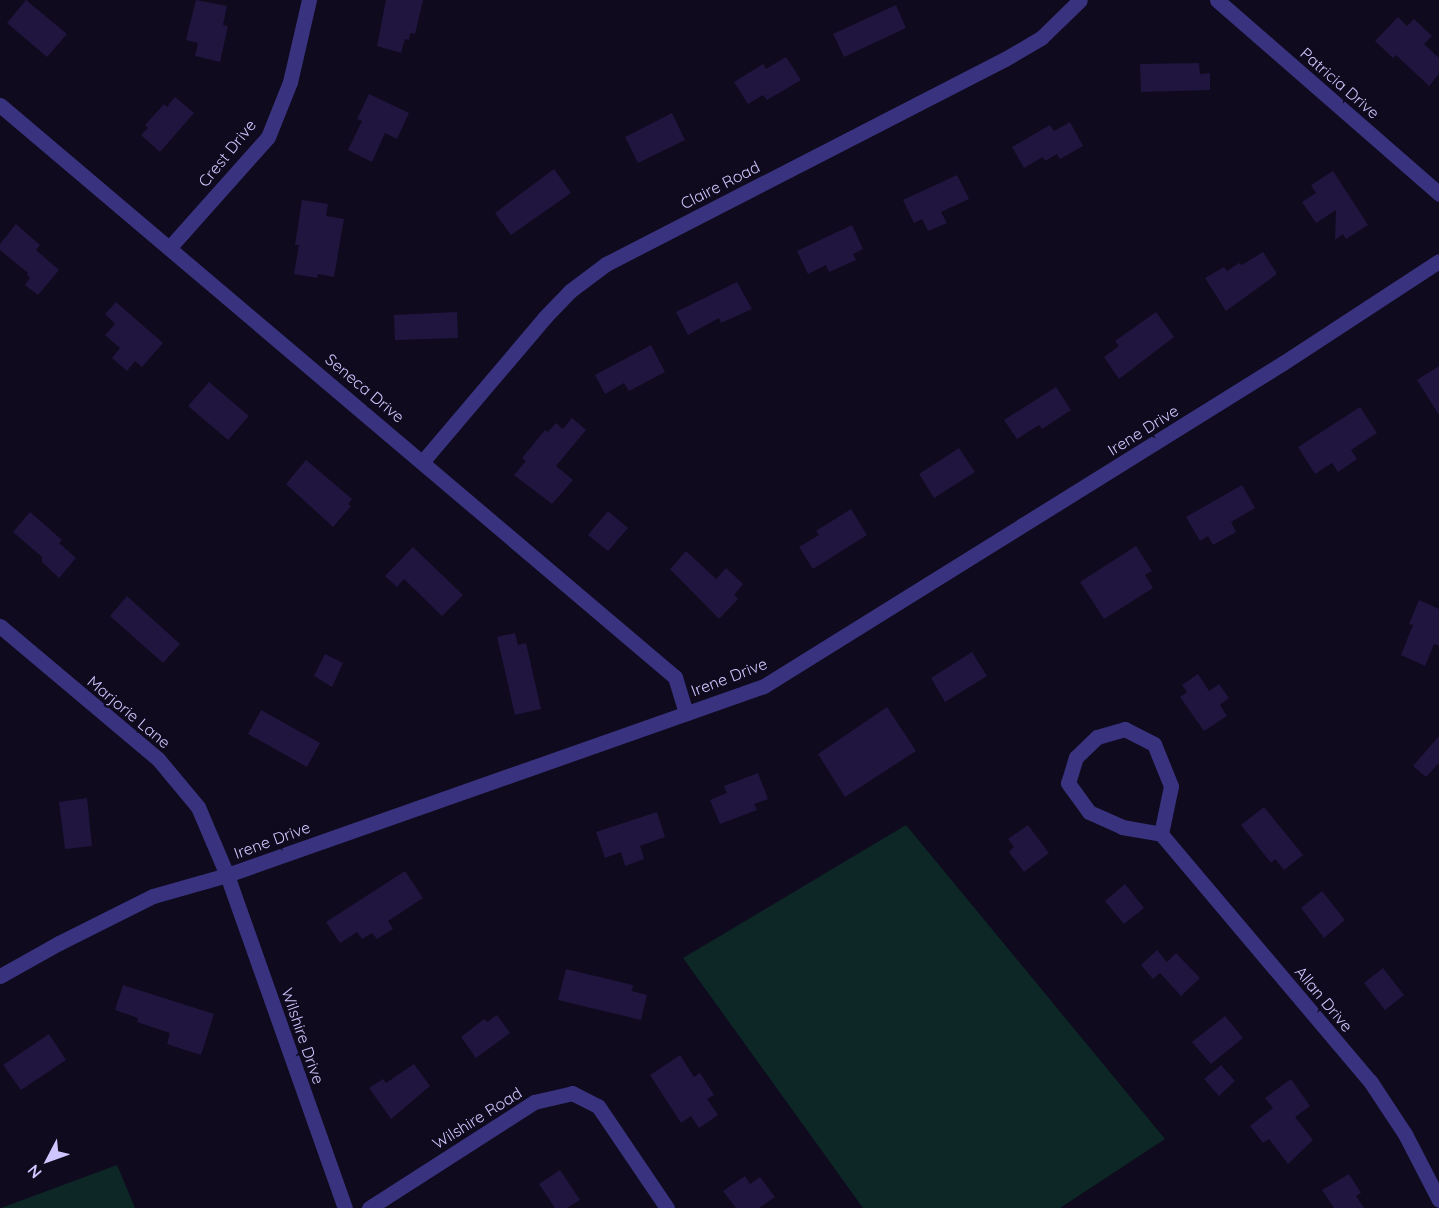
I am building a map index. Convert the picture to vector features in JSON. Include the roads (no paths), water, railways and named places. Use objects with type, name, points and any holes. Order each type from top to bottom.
[{"type":"street","name":"Crest Drive","points":[[170,247],[268,137],[290,82],[309,0]]},
{"type":"street","name":"Claire Road","points":[[423,461],[545,317],[570,291],[606,264],[1005,59],[1041,38],[1080,0]]},
{"type":"street","name":"Patricia Drive","points":[[1217,0],[1439,194]]},
{"type":"street","name":"Seneca Drive","points":[[0,105],[423,461],[675,677],[686,713]]},
{"type":"street","name":"Irene Drive","points":[[0,976],[58,943],[153,896],[228,875],[764,686],[1283,363],[1439,261]]},
{"type":"street","name":"Marjorie Lane","points":[[0,626],[158,759],[198,807],[228,875]]},
{"type":"street","points":[[1125,729],[1154,744],[1171,786],[1161,834],[1122,827],[1089,812],[1068,783],[1076,757],[1097,737],[1125,729]]},
{"type":"street","name":"Allan Drive","points":[[1161,834],[1370,1081],[1405,1134],[1439,1200]]},
{"type":"street","name":"Wilshire Drive","points":[[228,875],[345,1208]]},
{"type":"street","name":"Wilshire Road","points":[[369,1208],[534,1102],[572,1093],[598,1106],[667,1208]]}]
